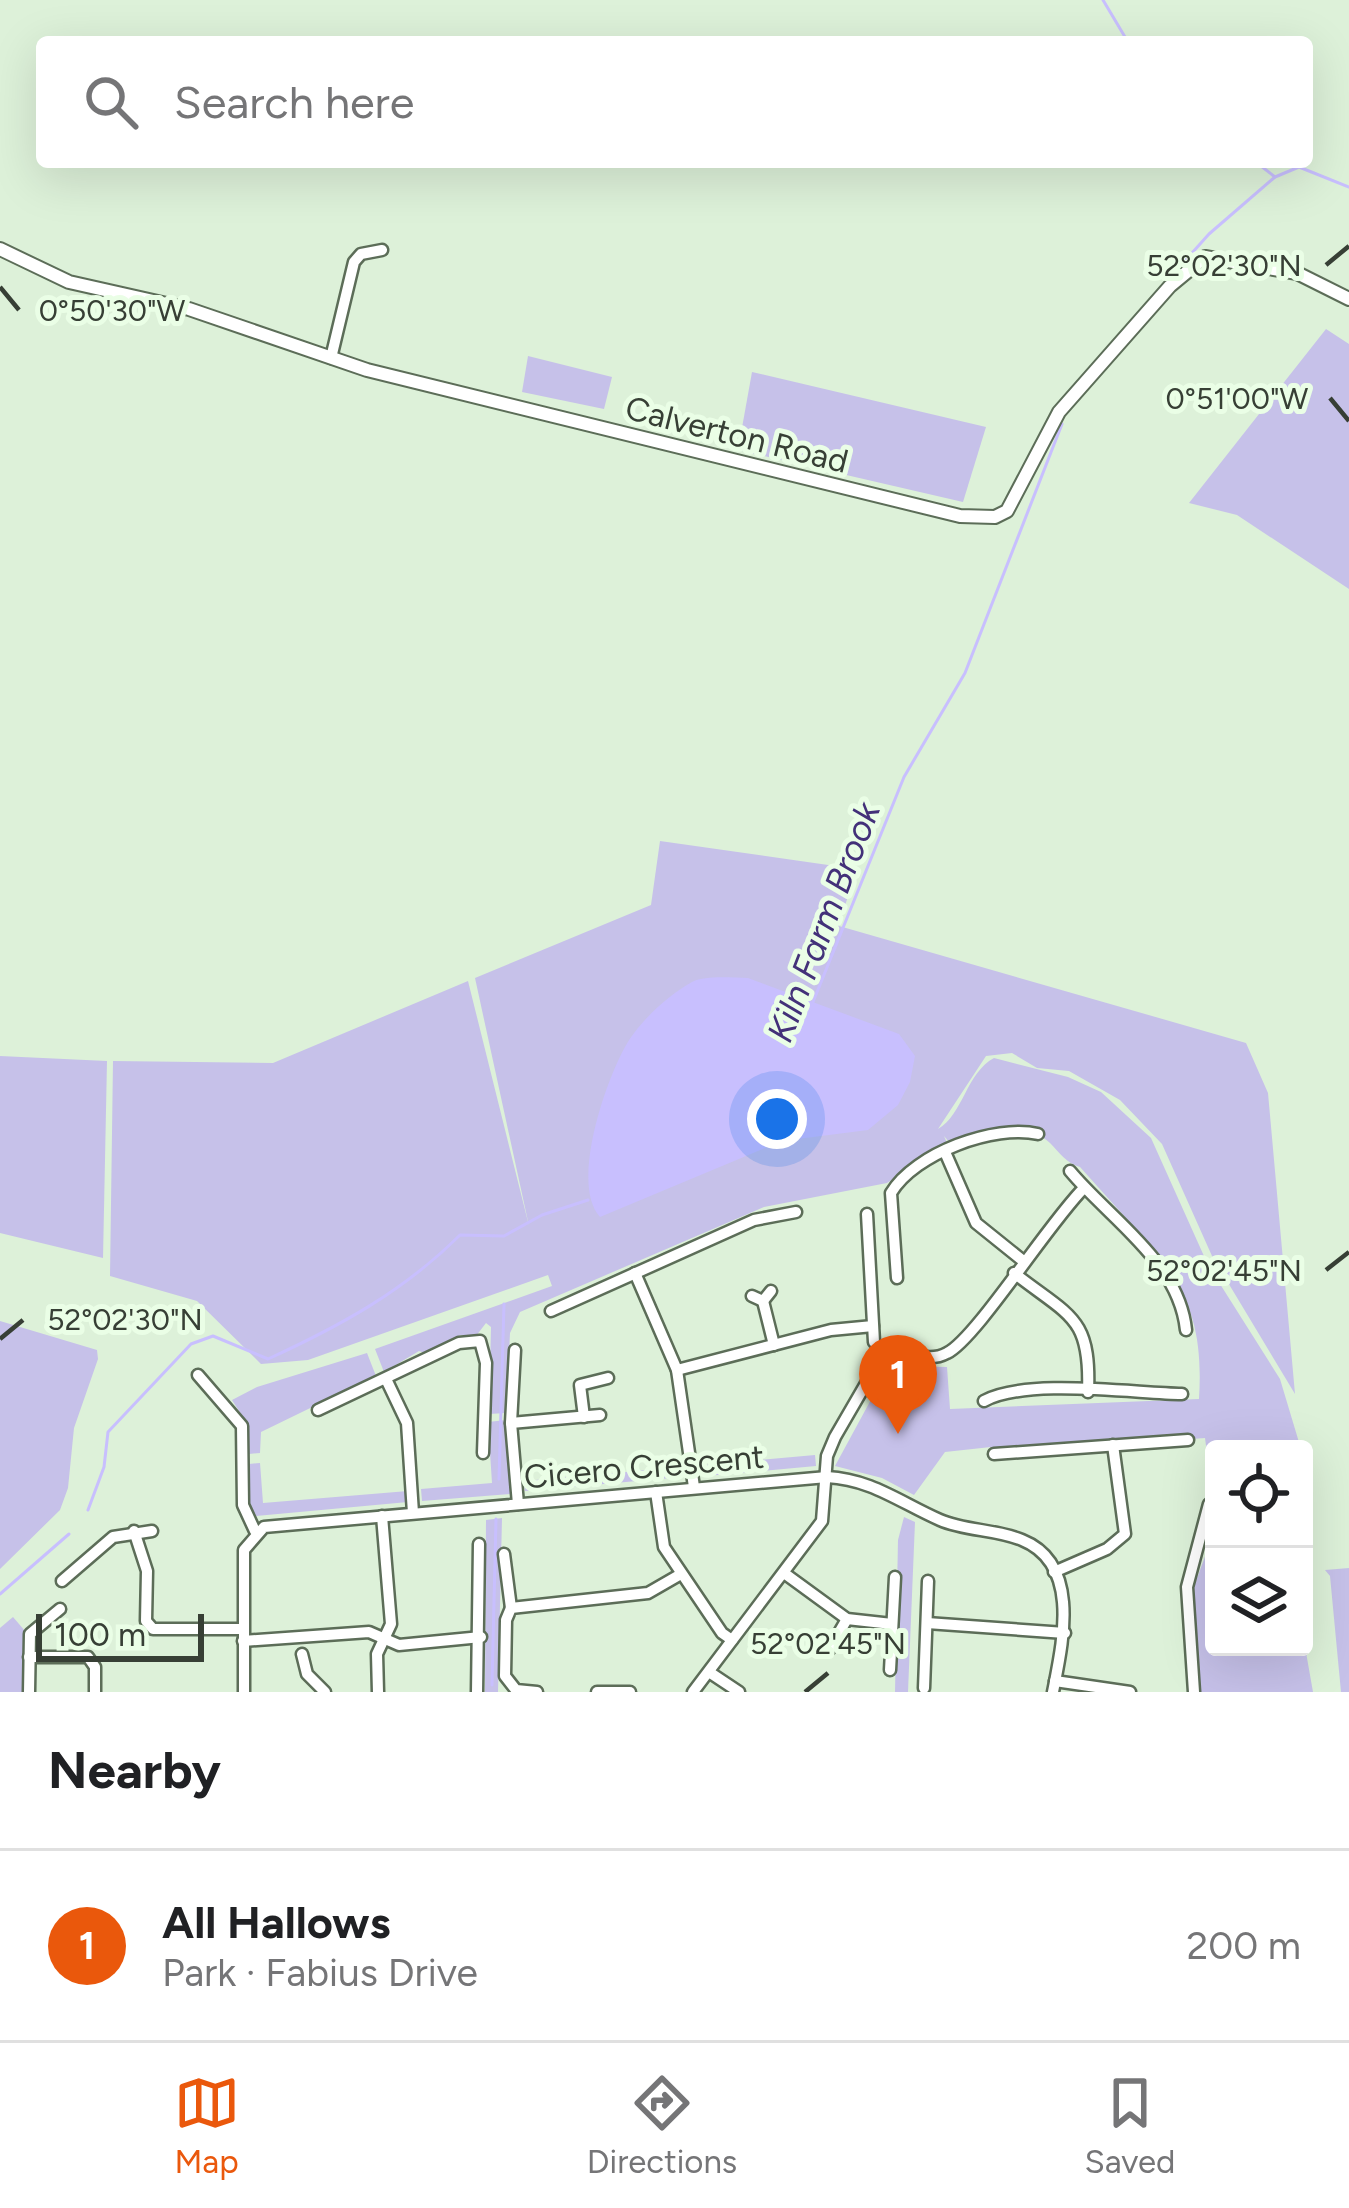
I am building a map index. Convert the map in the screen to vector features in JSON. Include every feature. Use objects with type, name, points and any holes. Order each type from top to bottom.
[{"type":"street","name":"Calverton Road","points":[[0,249],[69,282],[189,309],[332,358],[960,516],[995,517],[1020,495],[1059,412],[1191,265],[1205,256],[1264,263],[1349,299]]},
{"type":"street","points":[[332,358],[354,262],[361,254],[382,250]]},
{"type":"street","points":[[897,1278],[891,1192],[921,1163],[945,1152],[1021,1130],[1038,1134]]},
{"type":"street","points":[[945,1152],[976,1223],[1022,1260]]},
{"type":"street","points":[[1070,1171],[1166,1271],[1180,1294],[1186,1330]]},
{"type":"street","points":[[693,1692],[822,1522],[835,1437],[883,1358],[892,1353],[946,1354],[1084,1187]]},
{"type":"street","points":[[551,1311],[754,1220],[796,1212]]},
{"type":"street","points":[[867,1214],[874,1342]]},
{"type":"street","points":[[635,1273],[677,1370],[687,1410],[694,1487]]},
{"type":"street","points":[[1014,1273],[1076,1321],[1087,1337],[1088,1392]]},
{"type":"street","points":[[762,1296],[774,1345]]},
{"type":"street","points":[[677,1370],[873,1326]]},
{"type":"street","points":[[483,1453],[486,1363],[480,1341],[487,1329]]},
{"type":"street","points":[[319,1410],[459,1343],[480,1341]]},
{"type":"street","points":[[515,1350],[511,1423],[518,1504]]},
{"type":"street","points":[[198,1375],[242,1426],[243,1505],[255,1532],[244,1550],[244,1692]]},
{"type":"street","points":[[584,1417],[580,1385],[608,1378]]},
{"type":"street","points":[[386,1379],[407,1423],[413,1513]]},
{"type":"street","points":[[984,1401],[997,1394],[1182,1394]]},
{"type":"street","points":[[511,1423],[600,1415]]},
{"type":"street","points":[[994,1454],[1188,1440]]},
{"type":"street","points":[[1113,1445],[1125,1534],[1107,1549],[1054,1572],[1065,1634],[1054,1686],[1130,1692]]},
{"type":"street","name":"Cicero Crescent","points":[[255,1532],[413,1513],[827,1477],[877,1486],[946,1523],[1022,1540],[1054,1572]]},
{"type":"street","points":[[656,1492],[664,1547],[732,1640]]},
{"type":"street","points":[[378,1692],[376,1654],[391,1624],[382,1516]]},
{"type":"street","points":[[1194,1692],[1187,1587],[1205,1519]]},
{"type":"street","points":[[134,1531],[147,1571],[146,1621],[153,1629],[243,1635],[301,1646],[369,1632],[399,1645],[481,1637]]},
{"type":"street","points":[[62,1581],[113,1537],[152,1531]]},
{"type":"street","points":[[477,1692],[479,1544]]},
{"type":"street","points":[[504,1554],[511,1608],[506,1619],[505,1676],[516,1690],[537,1692]]},
{"type":"street","points":[[784,1573],[847,1619],[892,1624]]},
{"type":"street","points":[[511,1608],[648,1593],[681,1574]]},
{"type":"street","points":[[890,1670],[895,1577]]},
{"type":"street","points":[[924,1688],[928,1581]]},
{"type":"street","points":[[29,1692],[30,1634],[60,1610]]},
{"type":"street","points":[[830,1651],[847,1619]]},
{"type":"street","points":[[928,1622],[1065,1634]]},
{"type":"street","points":[[301,1646],[307,1674],[325,1692]]},
{"type":"street","points":[[29,1657],[88,1657],[95,1666],[95,1692]]},
{"type":"street","points":[[709,1672],[739,1692]]},
{"type":"street","points":[[597,1692],[630,1692]]},
{"type":"shaded area","points":[[1326,329],[1349,344],[1349,589],[1237,515],[1189,503]]},
{"type":"shaded area","points":[[528,356],[612,377],[604,409],[522,392]]},
{"type":"shaded area","points":[[752,372],[986,427],[963,502],[738,450]]},
{"type":"shaded area","points":[[660,841],[856,869],[839,926],[1246,1043],[1268,1093],[1295,1394],[1212,1256],[1162,1144],[1120,1100],[1069,1071],[1037,1068],[1012,1053],[986,1056],[938,1129],[953,1114],[977,1073],[994,1058],[1068,1077],[1101,1092],[1151,1138],[1208,1265],[1280,1379],[1298,1440],[1205,1438],[994,1454],[991,1447],[945,1452],[914,1495],[882,1478],[835,1466],[886,1372],[896,1366],[947,1367],[950,1409],[1199,1399],[1196,1333],[1173,1278],[1080,1167],[1040,1136],[1029,1133],[1004,1134],[955,1149],[944,1136],[947,1143],[887,1183],[764,1207],[520,1312],[510,1333],[506,1413],[489,1414],[491,1327],[486,1323],[476,1336],[460,1335],[428,1354],[419,1351],[384,1372],[375,1349],[552,1286],[548,1275],[308,1360],[261,1364],[197,1301],[110,1276],[113,1061],[273,1063],[468,981],[529,1226],[475,978],[651,905]]},
{"type":"shaded area","points":[[748,978],[899,1034],[915,1056],[910,1082],[898,1105],[868,1130],[782,1141],[600,1217],[588,1182],[589,1158],[608,1084],[631,1038],[654,1010],[692,982]]},
{"type":"shaded area","points":[[0,1056],[107,1061],[103,1258],[0,1233]]},
{"type":"shaded area","points":[[0,1321],[97,1350],[98,1359],[74,1428],[68,1488],[60,1510],[0,1569]]},
{"type":"shaded area","points":[[367,1353],[376,1376],[261,1432],[260,1453],[249,1454],[248,1425],[232,1400],[257,1387]]},
{"type":"shaded area","points":[[506,1420],[511,1494],[422,1501],[421,1489],[492,1483],[488,1422]]},
{"type":"shaded area","points":[[815,1455],[816,1466],[706,1476],[705,1465]]},
{"type":"shaded area","points":[[260,1463],[263,1503],[408,1491],[408,1502],[256,1516],[250,1504],[249,1464]]},
{"type":"shaded area","points":[[681,1467],[682,1477],[525,1491],[524,1481]]},
{"type":"shaded area","points":[[904,1517],[915,1522],[908,1692],[895,1692],[898,1540]]},
{"type":"shaded area","points":[[502,1518],[498,1692],[485,1692],[486,1520]]},
{"type":"shaded area","points":[[1205,1557],[1205,1656],[1307,1656],[1313,1692],[1200,1692],[1192,1592]]},
{"type":"shaded area","points":[[1349,1568],[1349,1692],[1341,1692],[1330,1576],[1325,1570]]},
{"type":"shaded area","points":[[13,1617],[25,1631],[25,1692],[0,1692],[0,1628]]},
{"type":"waterway","points":[[1103,0],[1124,36]]},
{"type":"waterway","points":[[1264,168],[1275,177],[1297,168]]},
{"type":"waterway","points":[[1302,168],[1349,187]]},
{"type":"waterway","name":"Kiln Farm Brook","points":[[1166,282],[1209,234],[1275,177]]},
{"type":"waterway","name":"Kiln Farm Brook","points":[[813,1002],[904,777],[965,673],[1062,424]]},
{"type":"waterway","name":"Kiln Farm Brook","points":[[88,1510],[104,1467],[108,1432],[191,1344],[213,1336],[268,1359],[370,1306],[460,1235],[504,1236],[542,1215],[588,1200]]},
{"type":"waterway","points":[[499,1479],[504,1304]]},
{"type":"waterway","points":[[492,1685],[496,1519]]},
{"type":"waterway","name":"Kiln Farm Brook","points":[[0,1594],[69,1534]]},
{"type":"place","name":"All Hallows","points":[[898,1434]]}]
